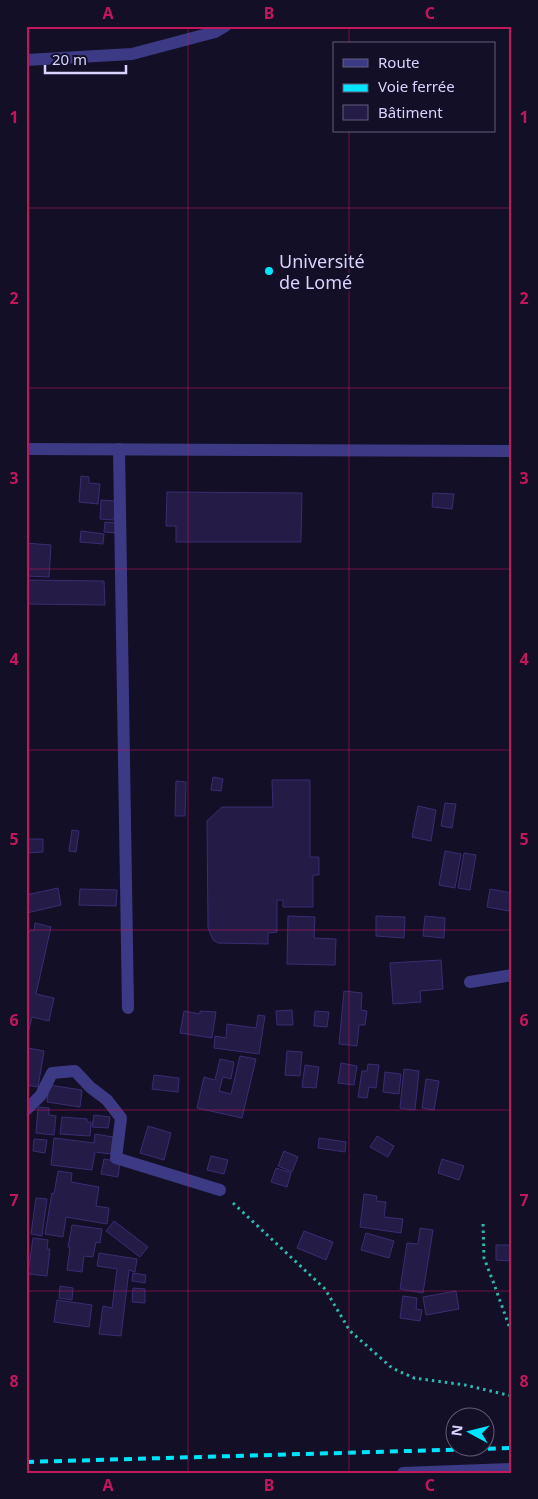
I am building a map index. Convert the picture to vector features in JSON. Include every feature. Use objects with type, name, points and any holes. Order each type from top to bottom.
[{"type":"street","points":[[26,60],[132,54],[215,32],[224,26]]},
{"type":"street","points":[[26,448],[512,451]]},
{"type":"street","points":[[119,449],[128,1008]]},
{"type":"street","points":[[470,982],[512,975]]},
{"type":"street","points":[[26,1110],[41,1095],[52,1073],[75,1072],[107,1100],[121,1118],[116,1158],[220,1190]]},
{"type":"street","points":[[403,1473],[512,1469]]},
{"type":"path","points":[[220,1190],[325,1289],[350,1332],[392,1368],[414,1378],[465,1385],[512,1396]]},
{"type":"path","points":[[483,1224],[484,1258],[512,1334]]},
{"type":"building","points":[[81,476],[89,477],[89,483],[100,484],[98,504],[79,502]]},
{"type":"building","points":[[167,492],[302,493],[301,542],[176,542],[176,526],[166,526]]},
{"type":"building","points":[[433,493],[454,494],[452,509],[432,507]]},
{"type":"building","points":[[101,500],[115,501],[114,520],[100,519]]},
{"type":"building","points":[[105,522],[116,523],[115,533],[104,532]]},
{"type":"building","points":[[81,531],[104,534],[103,544],[80,542]]},
{"type":"building","points":[[26,543],[51,545],[49,577],[26,576]]},
{"type":"building","points":[[26,580],[104,581],[105,605],[26,604]]},
{"type":"building","points":[[213,777],[223,779],[221,791],[211,790]]},
{"type":"building","points":[[272,780],[310,780],[310,857],[319,857],[319,875],[313,875],[313,907],[283,907],[283,900],[277,900],[277,932],[268,933],[268,944],[218,943],[213,940],[208,928],[207,821],[222,807],[273,807]]},
{"type":"building","points":[[176,781],[186,782],[185,816],[175,816]]},
{"type":"building","points":[[445,803],[456,804],[452,828],[441,826]]},
{"type":"building","points":[[418,806],[436,810],[431,841],[412,837]]},
{"type":"building","points":[[72,830],[79,831],[76,852],[69,851]]},
{"type":"building","points":[[26,839],[43,839],[43,852],[26,853]]},
{"type":"building","points":[[445,851],[461,854],[455,888],[439,885]]},
{"type":"building","points":[[464,853],[476,855],[470,890],[458,888]]},
{"type":"building","points":[[58,888],[61,905],[27,913],[26,895]]},
{"type":"building","points":[[80,889],[117,890],[116,906],[79,905]]},
{"type":"building","points":[[490,889],[512,893],[509,911],[487,907]]},
{"type":"building","points":[[288,916],[315,917],[314,938],[336,939],[335,965],[287,964]]},
{"type":"building","points":[[376,916],[405,917],[404,938],[376,936]]},
{"type":"building","points":[[425,916],[445,918],[444,938],[423,936]]},
{"type":"building","points":[[35,923],[51,927],[36,994],[54,998],[49,1021],[32,1017],[27,1039],[26,949],[30,930],[34,931]]},
{"type":"building","points":[[441,960],[443,989],[420,991],[421,1002],[393,1004],[390,963]]},
{"type":"building","points":[[344,991],[362,993],[361,1010],[367,1011],[365,1025],[359,1025],[357,1046],[339,1044]]},
{"type":"building","points":[[292,1010],[293,1025],[277,1025],[276,1011]]},
{"type":"building","points":[[184,1011],[200,1014],[200,1011],[216,1012],[212,1038],[180,1033]]},
{"type":"building","points":[[315,1011],[329,1012],[327,1027],[314,1026]]},
{"type":"building","points":[[258,1015],[265,1016],[259,1054],[214,1048],[215,1036],[226,1038],[227,1024],[256,1028]]},
{"type":"building","points":[[28,1048],[44,1051],[38,1087],[26,1085]]},
{"type":"building","points":[[287,1051],[302,1052],[300,1076],[285,1075]]},
{"type":"building","points":[[240,1056],[256,1059],[242,1118],[197,1108],[204,1077],[215,1080],[220,1059],[234,1062],[231,1079],[223,1077],[219,1091],[231,1094]]},
{"type":"building","points":[[341,1063],[357,1066],[354,1085],[338,1083]]},
{"type":"building","points":[[368,1064],[379,1065],[376,1088],[369,1087],[367,1098],[358,1097],[362,1071],[367,1071]]},
{"type":"building","points":[[305,1065],[319,1067],[316,1088],[302,1087]]},
{"type":"building","points":[[404,1069],[419,1071],[415,1110],[400,1108]]},
{"type":"building","points":[[385,1072],[401,1074],[399,1094],[383,1092]]},
{"type":"building","points":[[154,1075],[179,1078],[178,1092],[152,1089]]},
{"type":"building","points":[[426,1079],[439,1081],[434,1110],[422,1108]]},
{"type":"building","points":[[49,1085],[82,1090],[80,1107],[47,1102]]},
{"type":"building","points":[[38,1107],[49,1108],[49,1115],[56,1116],[54,1135],[36,1133]]},
{"type":"building","points":[[94,1115],[110,1117],[108,1128],[92,1127]]},
{"type":"building","points":[[62,1117],[87,1119],[87,1122],[91,1122],[90,1136],[60,1134]]},
{"type":"building","points":[[148,1126],[171,1133],[164,1160],[140,1153]]},
{"type":"building","points":[[95,1134],[113,1137],[111,1154],[95,1152],[92,1170],[51,1165],[54,1138],[94,1143]]},
{"type":"building","points":[[377,1136],[394,1146],[388,1157],[370,1147]]},
{"type":"building","points":[[319,1138],[346,1142],[345,1152],[318,1148]]},
{"type":"building","points":[[34,1139],[47,1140],[45,1153],[33,1151]]},
{"type":"building","points":[[284,1151],[298,1157],[292,1172],[278,1166]]},
{"type":"building","points":[[211,1156],[228,1160],[224,1174],[207,1170]]},
{"type":"building","points":[[104,1159],[120,1162],[118,1177],[101,1174]]},
{"type":"building","points":[[442,1159],[464,1166],[459,1180],[438,1173]]},
{"type":"building","points":[[276,1168],[291,1173],[287,1187],[271,1182]]},
{"type":"building","points":[[58,1171],[72,1173],[71,1182],[99,1187],[96,1206],[109,1208],[107,1224],[66,1217],[63,1237],[45,1234]]},
{"type":"building","points":[[364,1194],[377,1196],[376,1201],[386,1202],[384,1217],[403,1219],[401,1233],[360,1227]]},
{"type":"building","points":[[36,1198],[47,1199],[42,1236],[31,1234]]},
{"type":"building","points":[[114,1221],[148,1247],[140,1257],[106,1231]]},
{"type":"building","points":[[72,1225],[102,1229],[100,1243],[96,1242],[93,1257],[84,1256],[82,1272],[67,1270],[70,1247],[68,1247]]},
{"type":"building","points":[[420,1228],[433,1230],[423,1293],[400,1289],[407,1243],[418,1244]]},
{"type":"building","points":[[304,1231],[333,1242],[326,1260],[297,1248]]},
{"type":"building","points":[[366,1233],[394,1241],[389,1258],[361,1250]]},
{"type":"building","points":[[33,1238],[48,1240],[47,1249],[50,1249],[47,1276],[28,1274]]},
{"type":"building","points":[[496,1245],[512,1245],[512,1261],[496,1260]]},
{"type":"building","points":[[99,1253],[137,1259],[135,1272],[129,1270],[121,1336],[99,1334],[103,1306],[112,1308],[117,1269],[97,1266]]},
{"type":"building","points":[[133,1273],[146,1275],[145,1283],[132,1281]]},
{"type":"building","points":[[60,1286],[73,1288],[72,1300],[59,1298]]},
{"type":"building","points":[[133,1288],[145,1289],[145,1303],[132,1302]]},
{"type":"building","points":[[456,1291],[459,1309],[426,1315],[423,1297]]},
{"type":"building","points":[[403,1296],[417,1298],[416,1309],[422,1310],[420,1321],[400,1318]]},
{"type":"building","points":[[57,1300],[92,1305],[89,1327],[54,1322]]},
{"type":"railway","points":[[26,1462],[512,1448]]},
{"type":"place","name":"Université de Lomé","points":[[269,271]]}]
